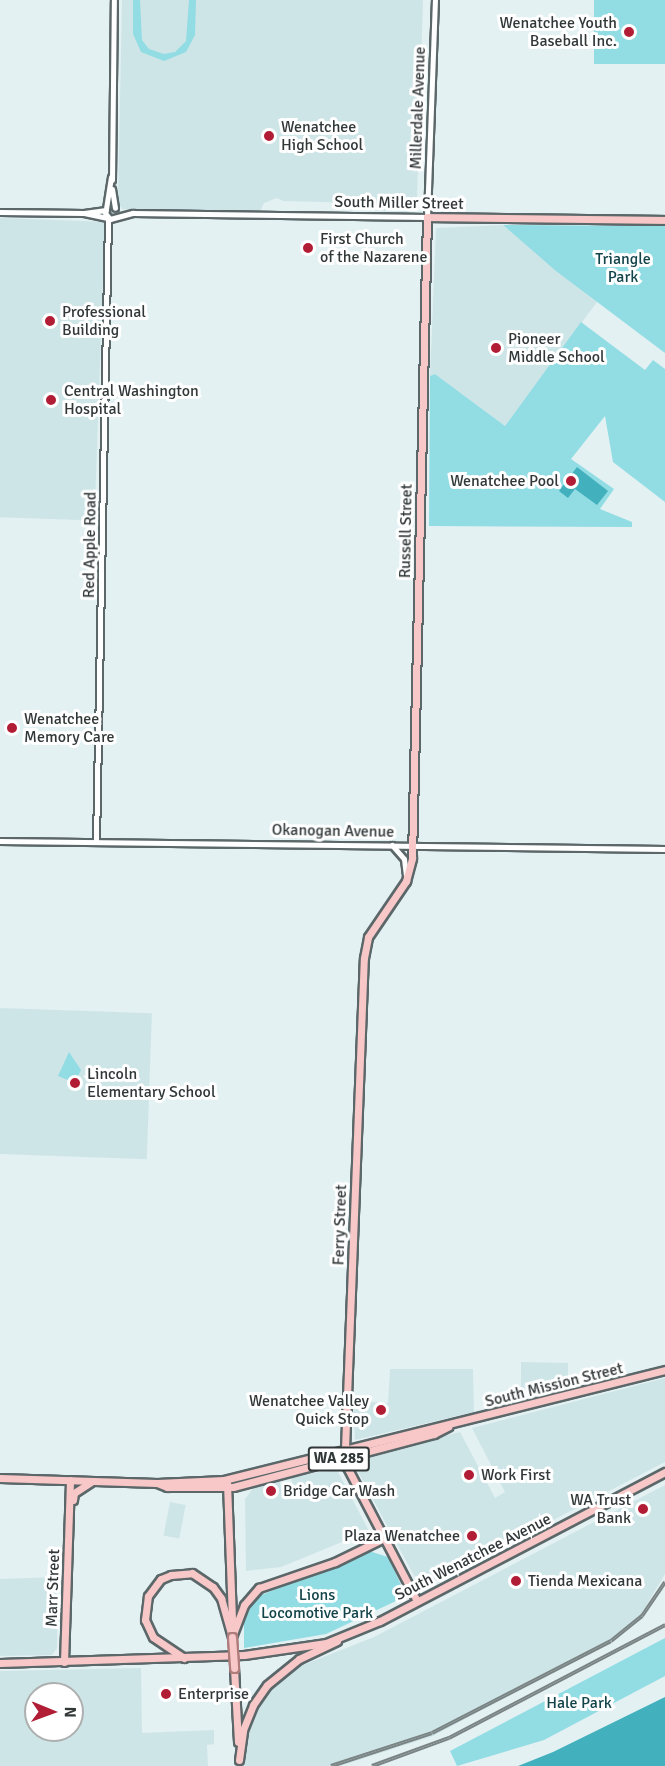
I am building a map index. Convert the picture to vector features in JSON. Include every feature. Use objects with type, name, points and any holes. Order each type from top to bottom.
[{"type":"main road","name":"South Miller Street","points":[[427,217],[665,220]]},
{"type":"main road","name":"Russell Street","points":[[412,845],[427,217]]},
{"type":"main road","name":"Ferry Street","points":[[412,845],[406,881],[368,937],[364,958],[345,1457],[417,1601]]},
{"type":"main road","name":"South Mission Street","points":[[227,1484],[345,1449],[450,1425],[665,1370]]},
{"type":"main road","name":"South Mission Street","points":[[0,1478],[227,1484],[435,1434],[450,1425]]},
{"type":"main road","name":"South Wenatchee Avenue","points":[[0,1663],[184,1658],[276,1652],[340,1638],[417,1601],[665,1472]]},
{"type":"main road","name":"Marr Street","points":[[64,1662],[70,1480]]},
{"type":"main road","name":"Marr Street","points":[[69,1516],[74,1493],[96,1481]]},
{"type":"main road","points":[[227,1484],[239,1763]]},
{"type":"main road","points":[[232,1637],[244,1605],[259,1588],[335,1562],[384,1538]]},
{"type":"main road","points":[[184,1658],[153,1637],[145,1620],[148,1596],[171,1575],[192,1573],[207,1580],[221,1598],[232,1637]]},
{"type":"main road","points":[[239,1763],[243,1730],[253,1705],[267,1685],[299,1659],[328,1648],[340,1638]]},
{"type":"street","points":[[111,218],[106,209],[111,177],[114,0]]},
{"type":"street","name":"Millerdale Avenue","points":[[427,217],[435,0]]},
{"type":"street","points":[[111,177],[115,209],[111,218]]},
{"type":"street","name":"South Miller Street","points":[[84,213],[115,209],[133,213],[427,217]]},
{"type":"street","name":"South Miller Street","points":[[0,212],[84,213],[111,218],[133,213]]},
{"type":"street","name":"Red Apple Road","points":[[96,842],[111,218]]},
{"type":"street","name":"Okanogan Avenue","points":[[0,841],[665,849]]},
{"type":"street","points":[[392,845],[404,859],[406,881]]},
{"type":"shaded area","name":"Wenatchee High School","points":[[122,0],[423,0],[417,200],[413,207],[409,212],[377,211],[364,203],[283,201],[277,198],[264,203],[259,213],[122,209],[118,202]]},
{"type":"shaded area","name":"Central Washington Hospital","points":[[0,218],[105,222],[95,520],[0,517]]},
{"type":"shaded area","name":"Pioneer Middle School","points":[[503,225],[597,302],[505,426],[435,374],[430,376],[436,228]]},
{"type":"shaded area","points":[[577,467],[608,491],[597,505],[575,489],[568,498],[559,491]]},
{"type":"shaded area","name":"Lincoln Elementary School","points":[[0,1008],[152,1013],[147,1159],[0,1154]]},
{"type":"shaded area","points":[[521,1362],[568,1363],[568,1387],[521,1400]]},
{"type":"shaded area","points":[[390,1369],[473,1369],[474,1412],[355,1440],[353,1401],[388,1403]]},
{"type":"shaded area","points":[[665,1378],[665,1462],[424,1587],[419,1585],[355,1466],[359,1458],[460,1432],[495,1498],[505,1492],[472,1428]]},
{"type":"shaded area","points":[[336,1468],[369,1531],[281,1567],[246,1571],[245,1499],[255,1486],[279,1479],[285,1500],[296,1497],[291,1478]]},
{"type":"shaded area","points":[[665,1485],[665,1574],[635,1624],[611,1641],[433,1736],[340,1766],[245,1766],[246,1741],[254,1713],[271,1687],[288,1671],[374,1637]]},
{"type":"shaded area","points":[[170,1502],[186,1505],[179,1538],[164,1535]]},
{"type":"shaded area","points":[[58,1577],[57,1648],[52,1655],[0,1656],[0,1579]]},
{"type":"shaded area","points":[[141,1668],[142,1733],[214,1730],[214,1744],[207,1745],[208,1766],[0,1766],[0,1671]]},
{"type":"shaded area","points":[[665,1697],[665,1766],[518,1766],[553,1752]]},
{"type":"green space","points":[[133,0],[140,0],[142,40],[149,49],[164,54],[175,52],[186,41],[189,0],[196,0],[195,35],[186,52],[164,61],[141,52],[133,34]]},
{"type":"green space","name":"Wenatchee Youth Baseball Inc.","points":[[594,0],[665,0],[665,64],[594,64]]},
{"type":"green space","name":"Triangle Park","points":[[503,225],[665,226],[665,353],[556,271]]},
{"type":"green space","points":[[581,322],[645,370],[653,360],[665,369],[665,502],[613,462],[605,416],[571,459],[614,489],[600,509],[632,522],[632,527],[429,526],[430,376],[435,374],[505,426]]},
{"type":"green space","points":[[69,1052],[81,1070],[75,1083],[58,1076]]},
{"type":"green space","name":"Lions Locomotive Park","points":[[369,1551],[388,1557],[402,1587],[396,1601],[326,1634],[244,1648],[244,1622],[254,1598]]},
{"type":"green space","name":"Hale Park","points":[[665,1638],[665,1676],[544,1740],[457,1766],[450,1751]]},
{"type":"railway","points":[[331,1766],[432,1733],[611,1641],[642,1616],[665,1582]]},
{"type":"railway","points":[[372,1766],[449,1738],[665,1625]]},
{"type":"place","name":"Wenatchee Youth Baseball Inc.","points":[[629,32]]},
{"type":"place","name":"Wenatchee High School","points":[[269,136]]},
{"type":"place","name":"First Church of the Nazarene","points":[[308,248]]},
{"type":"place","name":"Professional Building","points":[[50,321]]},
{"type":"place","name":"Pioneer Middle School","points":[[496,348]]},
{"type":"place","name":"Central Washington Hospital","points":[[51,400]]},
{"type":"place","name":"Wenatchee Pool","points":[[571,481]]},
{"type":"place","name":"Wenatchee Memory Care","points":[[12,728]]},
{"type":"place","name":"Lincoln Elementary School","points":[[75,1083]]},
{"type":"place","name":"Wenatchee Valley Quick Stop","points":[[381,1410]]},
{"type":"place","name":"Work First","points":[[469,1475]]},
{"type":"place","name":"Bridge Car Wash","points":[[271,1491]]},
{"type":"place","name":"WA Trust Bank","points":[[643,1509]]},
{"type":"place","name":"Plaza Wenatchee","points":[[472,1536]]},
{"type":"place","name":"Tienda Mexicana","points":[[516,1581]]},
{"type":"place","name":"Enterprise","points":[[166,1694]]}]
